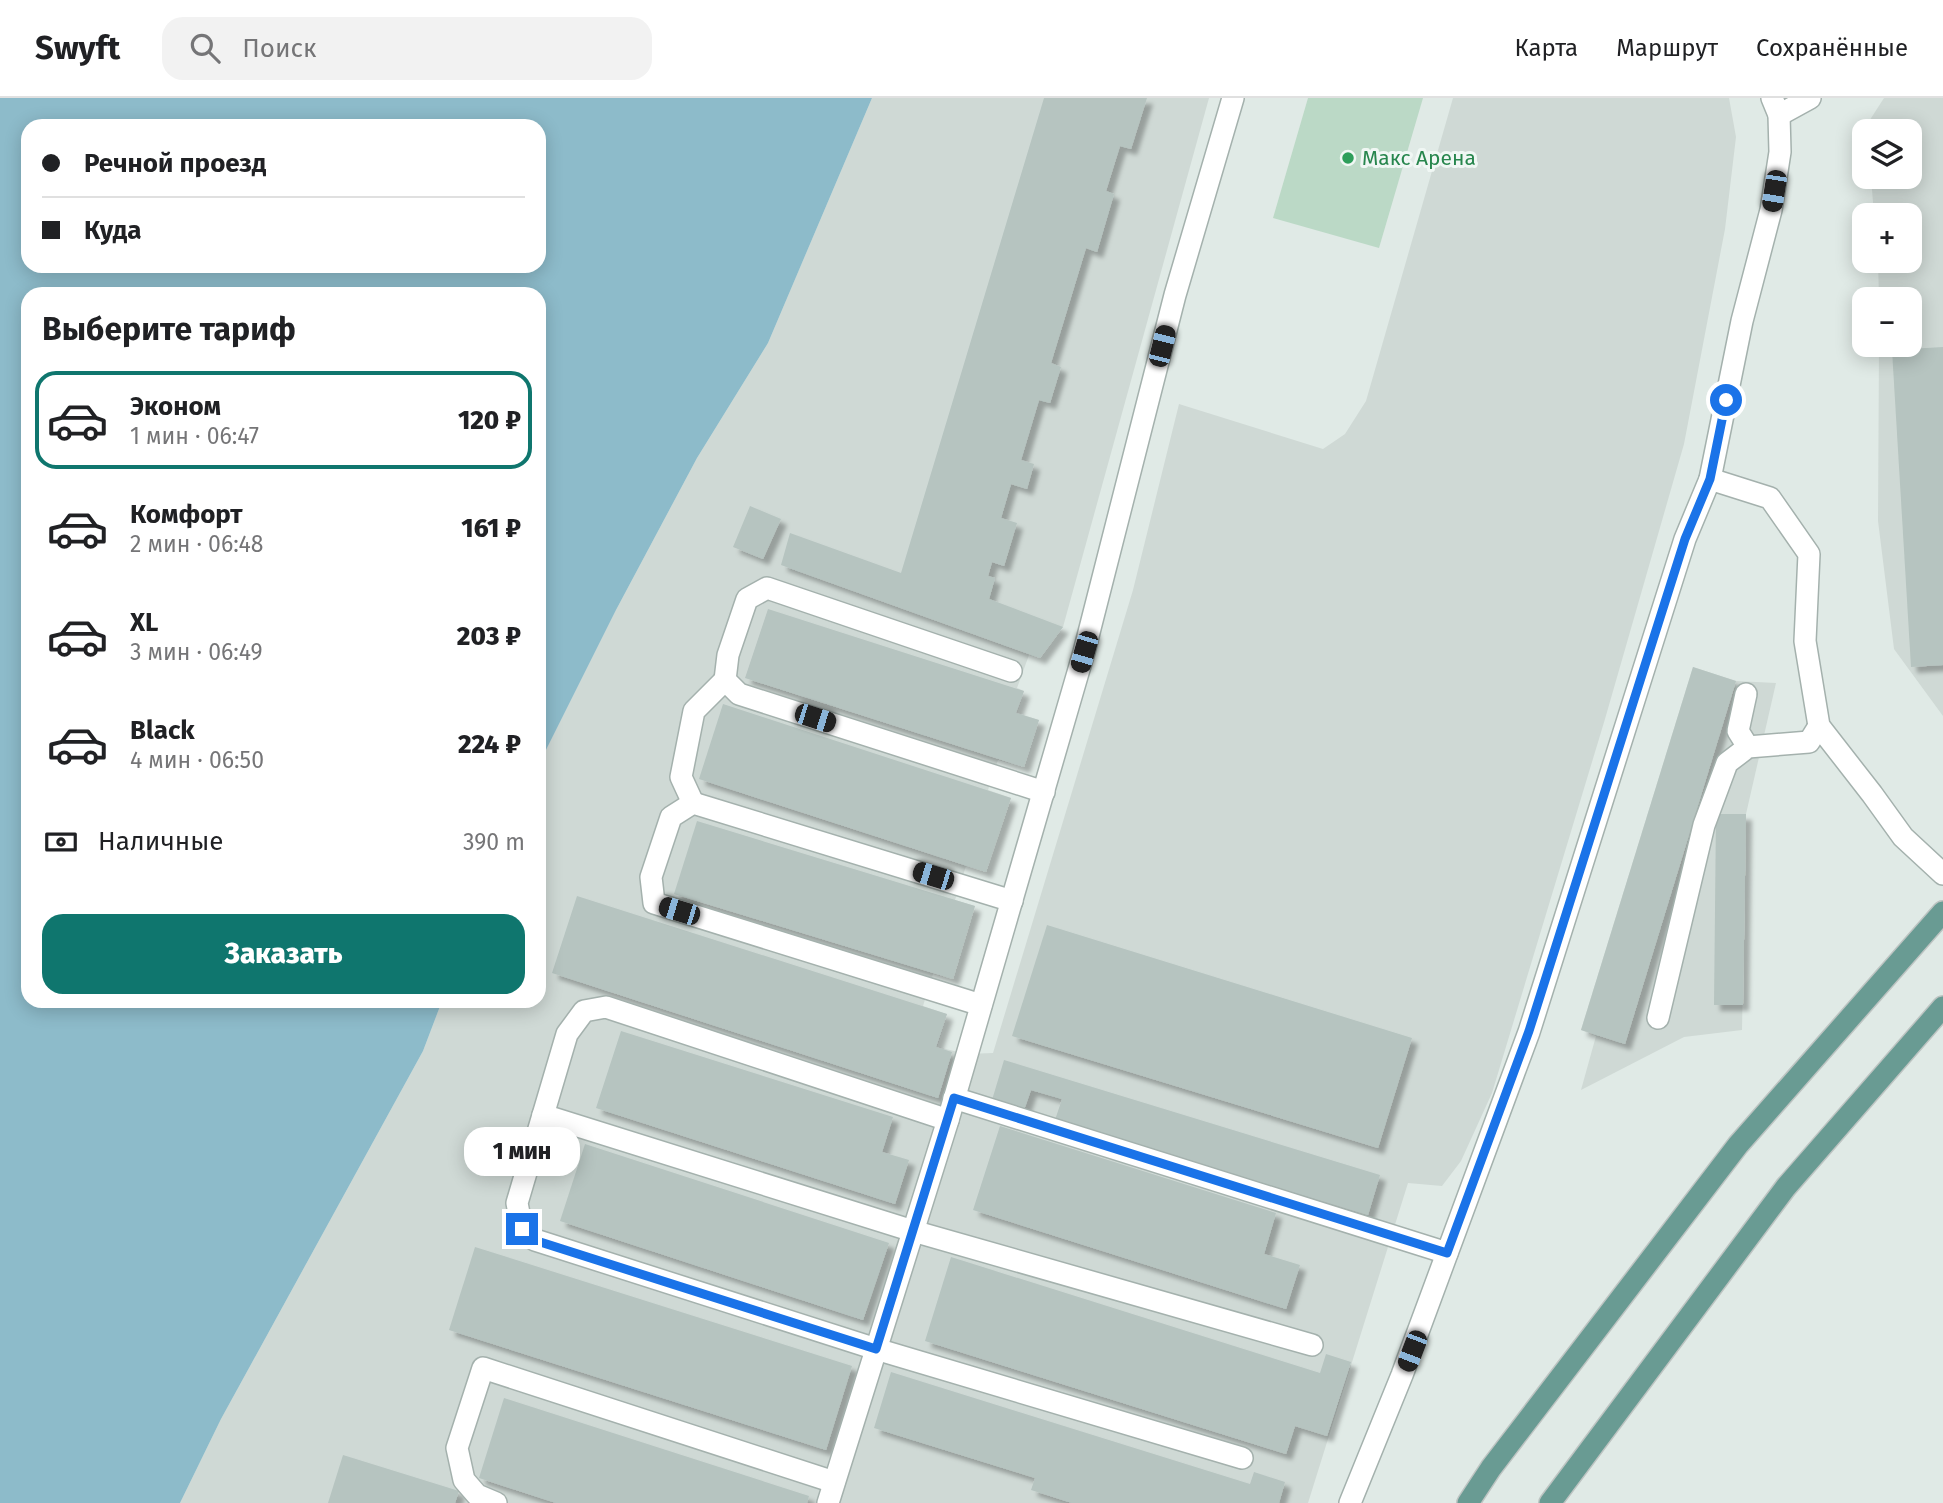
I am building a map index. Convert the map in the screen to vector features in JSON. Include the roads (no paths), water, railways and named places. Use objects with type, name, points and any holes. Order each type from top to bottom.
[{"type":"main road","points":[[1468,1503],[1491,1468],[1738,1145],[1943,912]]},
{"type":"main road","points":[[1550,1503],[1786,1187],[1943,1007]]},
{"type":"street","points":[[828,1503],[948,1120],[1044,792],[1084,652],[1175,295],[1233,98]]},
{"type":"street","points":[[1350,1503],[1402,1375],[1529,1031],[1685,539],[1710,479],[1742,321],[1771,210],[1780,152],[1775,107],[1810,98]]},
{"type":"street","points":[[1710,479],[1770,498],[1809,554],[1805,641],[1819,726],[1903,837],[1943,874]]},
{"type":"street","points":[[1010,671],[767,588],[747,599],[728,655],[725,680],[694,711],[681,777],[693,803],[1012,901]]},
{"type":"street","points":[[725,680],[739,694],[1044,792]]},
{"type":"street","points":[[1746,694],[1738,731],[1748,747]]},
{"type":"street","points":[[1658,1018],[1704,825],[1727,763],[1748,747],[1809,742],[1819,726]]},
{"type":"street","points":[[693,803],[671,817],[651,877],[654,903],[981,1005]]},
{"type":"street","points":[[948,1120],[606,1007],[584,1011],[567,1034],[517,1203],[522,1229],[534,1240],[876,1349],[1242,1458]]},
{"type":"street","points":[[954,1098],[1447,1253]]},
{"type":"street","points":[[543,1115],[913,1231],[1312,1345]]},
{"type":"street","points":[[483,1501],[464,1480],[457,1448],[483,1368],[834,1482]]},
{"type":"water","points":[[0,98],[872,98],[768,343],[697,458],[616,610],[546,750],[546,287],[21,287],[21,1008],[439,1008],[423,1051],[221,1419],[180,1503],[0,1503]]},
{"type":"place","name":"Макс Арена","points":[[1348,158]]}]
